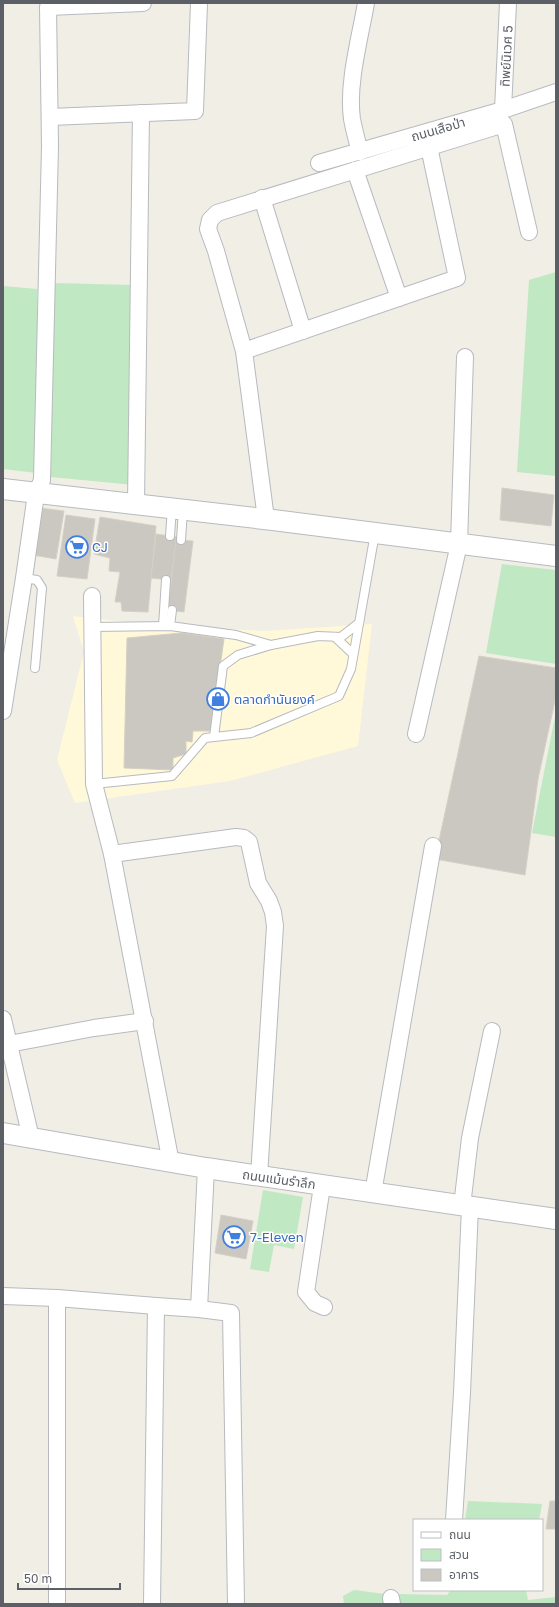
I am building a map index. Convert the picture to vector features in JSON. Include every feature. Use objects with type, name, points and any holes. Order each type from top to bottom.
[{"type":"street","points":[[3,711],[36,494],[42,480],[50,117],[48,6],[143,3]]},
{"type":"street","points":[[50,117],[195,112],[199,3]]},
{"type":"street","points":[[360,152],[352,119],[351,102],[353,79],[366,3]]},
{"type":"street","name":"ทิพย์นิเวศ 5","points":[[503,110],[508,3]]},
{"type":"street","name":"ถนนเสือป่า","points":[[320,163],[503,110],[556,92]]},
{"type":"street","points":[[136,504],[142,113]]},
{"type":"street","points":[[266,519],[244,351],[216,251],[208,229],[210,220],[216,213],[504,124],[529,232]]},
{"type":"street","points":[[244,351],[457,278],[429,147]]},
{"type":"street","points":[[355,170],[399,298]]},
{"type":"street","points":[[262,198],[303,331]]},
{"type":"street","points":[[416,734],[459,544],[465,357]]},
{"type":"street","points":[[3,489],[36,494],[266,519],[556,556]]},
{"type":"street","points":[[92,596],[94,784],[112,854],[171,1163]]},
{"type":"street","points":[[112,854],[236,837],[244,838],[249,842],[258,883],[271,907],[275,926],[259,1176]]},
{"type":"street","points":[[373,1193],[433,846]]},
{"type":"street","points":[[3,1019],[31,1138]]},
{"type":"street","points":[[9,1044],[94,1028],[145,1021]]},
{"type":"street","points":[[454,1519],[462,1385],[466,1207],[470,1138],[492,1031]]},
{"type":"street","name":"ถนนแม้นรำลึก","points":[[3,1133],[171,1163],[556,1219]]},
{"type":"street","points":[[199,1309],[206,1168]]},
{"type":"street","points":[[322,1186],[306,1292],[315,1303],[324,1307]]},
{"type":"street","points":[[3,1296],[57,1298],[199,1309],[231,1313],[236,1604]]},
{"type":"street","points":[[57,1298],[57,1604]]},
{"type":"street","points":[[152,1604],[156,1306]]},
{"type":"lane","points":[[170,536],[178,509]]},
{"type":"lane","points":[[178,509],[182,540]]},
{"type":"lane","points":[[94,784],[172,776],[205,738],[251,733],[339,696],[350,669],[375,533]]},
{"type":"lane","points":[[24,578],[37,580],[42,588],[35,668]]},
{"type":"lane","points":[[166,580],[167,626]]},
{"type":"lane","points":[[167,626],[172,610]]},
{"type":"lane","points":[[214,737],[224,666],[238,655],[271,645],[318,636],[341,637],[359,622]]},
{"type":"lane","points":[[92,627],[167,626],[236,635],[271,645]]},
{"type":"lane","points":[[336,637],[353,654]]},
{"type":"shaded area","name":"ตลาดกำนันยงค์","points":[[73,616],[163,626],[264,631],[372,624],[358,746],[230,781],[75,803],[57,760],[84,652]]},
{"type":"green space","points":[[556,272],[556,476],[517,472],[529,280]]},
{"type":"green space","points":[[53,283],[133,285],[134,485],[51,477]]},
{"type":"green space","points":[[3,286],[37,289],[37,473],[3,469]]},
{"type":"green space","points":[[502,564],[556,570],[556,664],[486,653]]},
{"type":"green space","points":[[556,712],[556,837],[532,833]]},
{"type":"green space","points":[[263,1190],[303,1197],[294,1249],[274,1245],[269,1272],[250,1269]]},
{"type":"green space","points":[[468,1501],[542,1504],[539,1519],[465,1519]]},
{"type":"green space","points":[[354,1590],[385,1594],[386,1604],[344,1604],[343,1596]]},
{"type":"green space","points":[[450,1591],[526,1591],[528,1600],[556,1597],[556,1604],[399,1604],[398,1594],[447,1595]]},
{"type":"building","points":[[502,488],[554,495],[551,526],[500,520]]},
{"type":"building","points":[[40,508],[64,511],[56,559],[33,555]]},
{"type":"building","name":"CJ","points":[[66,515],[95,519],[87,579],[57,576]]},
{"type":"building","points":[[100,517],[156,526],[148,612],[122,611],[121,602],[115,602],[120,572],[109,571],[110,558],[94,554]]},
{"type":"building","points":[[156,534],[177,537],[171,580],[151,578]]},
{"type":"building","points":[[176,540],[193,541],[184,612],[168,610]]},
{"type":"building","points":[[181,633],[224,639],[211,731],[193,731],[192,742],[186,741],[186,754],[173,758],[173,770],[124,768],[127,638]]},
{"type":"building","points":[[479,656],[556,668],[556,696],[538,779],[525,875],[435,859]]},
{"type":"building","name":"7-Eleven","points":[[221,1215],[253,1221],[246,1259],[215,1253]]},
{"type":"building","points":[[550,1501],[556,1501],[556,1529],[546,1529]]},
{"type":"place","name":"CJ","points":[[77,547]]},
{"type":"place","name":"ตลาดกำนันยงค์","points":[[218,699]]},
{"type":"place","name":"7-Eleven","points":[[234,1237]]}]
